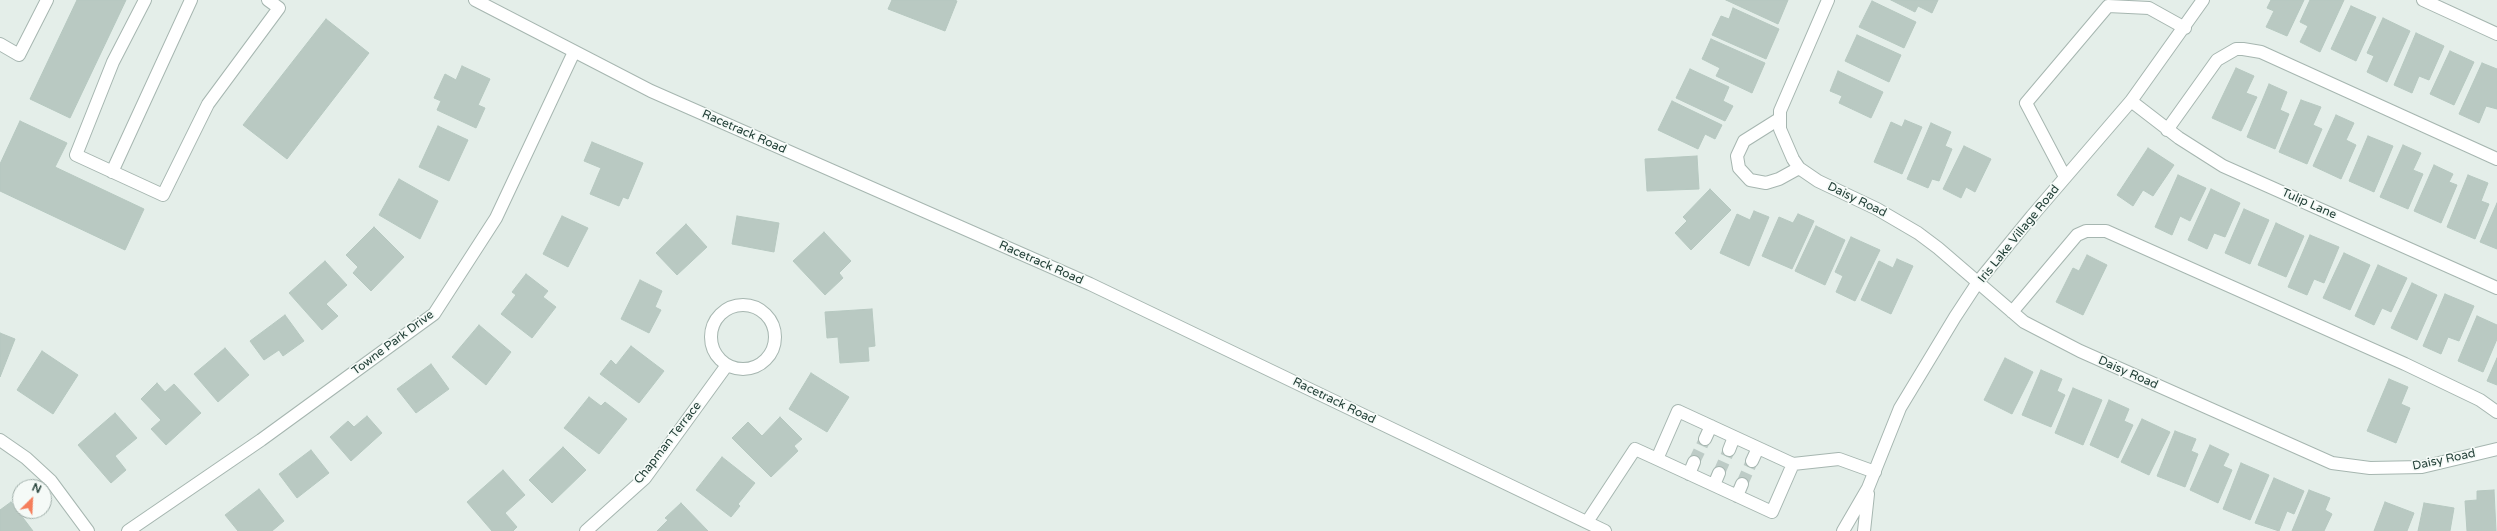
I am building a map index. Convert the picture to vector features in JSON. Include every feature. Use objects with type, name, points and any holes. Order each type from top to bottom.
[{"type":"street","points":[[0,44],[19,55],[47,0]]},
{"type":"street","points":[[145,0],[113,62],[76,155],[163,196],[208,104],[279,8],[268,0]]},
{"type":"street","points":[[112,172],[191,0]]},
{"type":"street","name":"Racetrack Road","points":[[475,0],[651,91],[1090,284],[1605,531]]},
{"type":"street","name":"Daisy Road","points":[[1828,0],[1783,101],[1779,119],[1785,143],[1799,168],[1818,181],[1899,221],[1938,248],[2012,312],[2050,337],[2332,463],[2370,468],[2422,467],[2497,449]]},
{"type":"street","name":"Iris Lake Village Road","points":[[1843,531],[1868,488],[1900,408],[1931,354],[1978,282],[2065,177],[2131,101],[2185,28],[2203,0]]},
{"type":"street","points":[[2423,0],[2497,34]]},
{"type":"street","points":[[2065,177],[2026,103],[2108,6],[2149,8],[2185,28]]},
{"type":"street","points":[[2167,130],[2217,60],[2236,50],[2243,49],[2261,52],[2497,159]]},
{"type":"street","name":"Towne Park Drive","points":[[128,531],[261,440],[434,314],[496,218],[574,52]]},
{"type":"street","name":"Tulip Lane","points":[[2131,101],[2167,130],[2223,166],[2497,288]]},
{"type":"street","points":[[1779,119],[1744,141],[1737,156],[1739,168],[1750,180],[1766,183],[1779,179],[1799,168]]},
{"type":"street","points":[[2012,312],[2077,235],[2086,231],[2106,231],[2405,364],[2480,400],[2497,412]]},
{"type":"street","points":[[737,305],[748,305],[759,309],[767,315],[774,328],[775,343],[772,353],[756,367],[736,369],[727,365],[718,358],[710,337],[715,321],[726,309],[737,305]]},
{"type":"street","name":"Chapman Terrace","points":[[586,531],[644,478],[727,365]]},
{"type":"street","points":[[1657,459],[1678,411],[1792,464],[1839,459],[1875,472]]},
{"type":"street","points":[[1705,439],[1711,426]]},
{"type":"street","points":[[1729,450],[1734,437]]},
{"type":"street","points":[[0,440],[26,458],[51,481],[88,531]]},
{"type":"street","points":[[1752,461],[1758,448]]},
{"type":"street","points":[[1587,522],[1635,449],[1772,512],[1792,464]]},
{"type":"street","points":[[1689,474],[1694,462]]},
{"type":"street","points":[[1714,485],[1719,473]]},
{"type":"street","points":[[1737,496],[1742,484]]},
{"type":"street","name":"Iris Lake Village Road","points":[[1864,531],[1868,488]]},
{"type":"building","points":[[77,0],[126,0],[70,118],[30,99]]},
{"type":"building","points":[[892,0],[957,1],[945,31],[888,9]]},
{"type":"building","points":[[1726,0],[1788,0],[1778,24]]},
{"type":"building","points":[[1891,0],[1938,0],[1932,13],[1918,6],[1915,12]]},
{"type":"building","points":[[2271,0],[2304,0],[2287,36],[2266,27],[2274,11],[2267,8]]},
{"type":"building","points":[[2310,0],[2344,0],[2320,52],[2300,42],[2308,26],[2300,22]]},
{"type":"building","points":[[1872,1],[1916,22],[1904,48],[1859,27]]},
{"type":"building","points":[[2351,6],[2376,17],[2356,61],[2331,49]]},
{"type":"building","points":[[1733,8],[1779,29],[1766,59],[1712,35],[1721,16],[1729,19]]},
{"type":"building","points":[[2383,18],[2410,31],[2387,82],[2367,72],[2374,56],[2367,53]]},
{"type":"building","points":[[326,19],[369,53],[287,159],[243,125]]},
{"type":"building","points":[[2416,33],[2444,46],[2429,80],[2419,76],[2412,93],[2394,85]]},
{"type":"building","points":[[1857,35],[1901,55],[1889,82],[1845,61]]},
{"type":"building","points":[[1711,39],[1765,63],[1752,93],[1716,76],[1720,68],[1702,59]]},
{"type":"building","points":[[2450,51],[2474,62],[2454,105],[2430,94]]},
{"type":"building","points":[[2482,63],[2497,69],[2497,109],[2486,106],[2479,123],[2459,114]]},
{"type":"building","points":[[462,66],[490,79],[478,105],[485,108],[476,128],[437,110],[441,101],[434,98],[445,74],[456,80]]},
{"type":"building","points":[[2236,68],[2254,76],[2246,93],[2257,97],[2241,131],[2212,118]]},
{"type":"building","points":[[1690,69],[1729,87],[1723,101],[1733,106],[1725,121],[1676,98]]},
{"type":"building","points":[[1838,71],[1883,92],[1871,118],[1839,103],[1842,96],[1830,91]]},
{"type":"building","points":[[2269,84],[2287,92],[2280,110],[2289,114],[2275,149],[2247,137]]},
{"type":"building","points":[[2301,100],[2321,107],[2313,125],[2322,129],[2307,164],[2279,152]]},
{"type":"building","points":[[1672,101],[1722,125],[1715,139],[1705,134],[1698,149],[1658,130]]},
{"type":"building","points":[[2336,115],[2354,123],[2346,140],[2356,145],[2341,179],[2313,166]]},
{"type":"building","points":[[1905,120],[1922,127],[1902,174],[1874,162],[1891,122],[1902,127]]},
{"type":"building","points":[[20,121],[67,143],[55,167],[144,209],[125,250],[0,191],[0,164]]},
{"type":"building","points":[[1931,123],[1951,132],[1945,146],[1952,149],[1939,181],[1932,179],[1928,188],[1907,179]]},
{"type":"building","points":[[438,126],[468,140],[449,181],[419,167]]},
{"type":"building","points":[[2368,136],[2393,146],[2374,192],[2349,181]]},
{"type":"building","points":[[592,142],[643,163],[628,199],[623,197],[619,206],[590,194],[601,168],[584,161]]},
{"type":"building","points":[[2403,145],[2421,153],[2413,170],[2423,174],[2408,209],[2380,197]]},
{"type":"building","points":[[1964,146],[1991,159],[1975,192],[1966,187],[1961,198],[1943,189]]},
{"type":"building","points":[[2148,148],[2174,165],[2153,196],[2143,190],[2133,206],[2117,195]]},
{"type":"building","points":[[1697,156],[1699,189],[1647,191],[1645,159]]},
{"type":"building","points":[[2434,165],[2453,174],[2449,182],[2457,185],[2441,223],[2414,211]]},
{"type":"building","points":[[2178,175],[2206,188],[2190,221],[2180,216],[2172,235],[2155,227]]},
{"type":"building","points":[[2468,175],[2488,183],[2481,201],[2489,204],[2475,239],[2447,227]]},
{"type":"building","points":[[399,179],[438,201],[420,239],[379,215]]},
{"type":"building","points":[[1710,189],[1731,210],[1691,250],[1675,233],[1687,221],[1683,217]]},
{"type":"building","points":[[2211,189],[2240,203],[2225,237],[2214,233],[2207,249],[2188,240]]},
{"type":"building","points":[[2497,203],[2497,249],[2480,242]]},
{"type":"building","points":[[2244,209],[2269,220],[2250,264],[2225,253]]},
{"type":"building","points":[[1754,211],[1769,217],[1749,266],[1720,253],[1737,214],[1750,220]]},
{"type":"building","points":[[1798,214],[1814,221],[1792,269],[1762,256],[1779,217],[1793,223]]},
{"type":"building","points":[[562,216],[588,228],[568,267],[543,254]]},
{"type":"building","points":[[737,216],[779,223],[774,252],[732,244]]},
{"type":"building","points":[[2276,223],[2304,236],[2286,277],[2258,265]]},
{"type":"building","points":[[686,224],[707,247],[677,275],[656,253]]},
{"type":"building","points":[[1816,226],[1845,240],[1825,285],[1795,271]]},
{"type":"building","points":[[374,227],[404,257],[371,291],[353,273],[358,267],[346,255]]},
{"type":"building","points":[[824,232],[851,261],[839,273],[843,278],[825,295],[793,261]]},
{"type":"building","points":[[2310,235],[2339,247],[2324,283],[2314,279],[2307,295],[2288,287]]},
{"type":"building","points":[[1851,237],[1880,250],[1855,301],[1836,292],[1843,276],[1835,272]]},
{"type":"building","points":[[2344,253],[2370,265],[2350,310],[2323,298]]},
{"type":"building","points":[[2087,255],[2107,265],[2083,315],[2056,302],[2073,268],[2079,271]]},
{"type":"building","points":[[1897,259],[1913,266],[1891,314],[1861,300],[1879,261],[1893,268]]},
{"type":"building","points":[[325,261],[347,285],[326,304],[338,316],[322,330],[289,293]]},
{"type":"building","points":[[2378,265],[2407,278],[2391,312],[2382,308],[2374,325],[2355,316]]},
{"type":"building","points":[[526,274],[548,291],[543,297],[556,307],[532,338],[501,314],[516,295],[512,292]]},
{"type":"building","points":[[640,280],[662,291],[655,307],[661,310],[649,333],[621,319]]},
{"type":"building","points":[[2412,283],[2437,295],[2417,340],[2391,328]]},
{"type":"building","points":[[2445,294],[2474,306],[2459,341],[2448,337],[2441,354],[2423,346]]},
{"type":"building","points":[[872,309],[875,346],[868,347],[869,361],[840,363],[838,337],[827,338],[825,312]]},
{"type":"building","points":[[285,315],[304,341],[283,356],[279,350],[264,360],[250,341]]},
{"type":"building","points":[[2477,316],[2497,325],[2497,339],[2483,372],[2458,361]]},
{"type":"building","points":[[479,325],[511,352],[486,385],[452,357]]},
{"type":"building","points":[[0,333],[15,339],[0,377]]},
{"type":"building","points":[[631,346],[664,371],[639,403],[600,374],[611,360],[616,365]]},
{"type":"building","points":[[225,348],[249,375],[218,402],[194,374]]},
{"type":"building","points":[[42,351],[78,375],[53,414],[17,390]]},
{"type":"building","points":[[2005,358],[2033,372],[2012,414],[1984,400]]},
{"type":"building","points":[[2497,358],[2497,385],[2487,381]]},
{"type":"building","points":[[431,364],[449,389],[416,413],[397,389]]},
{"type":"building","points":[[2041,370],[2062,379],[2057,391],[2065,395],[2051,427],[2022,415]]},
{"type":"building","points":[[811,373],[849,397],[827,432],[789,409]]},
{"type":"building","points":[[2389,379],[2408,387],[2401,404],[2410,408],[2396,443],[2367,431]]},
{"type":"building","points":[[157,383],[165,392],[174,384],[201,413],[166,445],[151,429],[161,420],[141,399]]},
{"type":"building","points":[[2073,388],[2102,400],[2083,445],[2055,433]]},
{"type":"building","points":[[589,397],[601,406],[605,402],[627,419],[599,454],[564,428]]},
{"type":"building","points":[[2109,400],[2129,409],[2124,421],[2133,425],[2118,458],[2090,445]]},
{"type":"building","points":[[115,413],[137,438],[115,456],[126,470],[111,483],[78,445]]},
{"type":"building","points":[[367,416],[382,433],[351,461],[330,437],[348,421],[354,427]]},
{"type":"building","points":[[780,417],[802,439],[794,446],[798,451],[771,477],[732,438],[748,422],[762,436]]},
{"type":"building","points":[[2142,419],[2170,432],[2149,475],[2121,462]]},
{"type":"building","points":[[2175,431],[2196,439],[2191,451],[2198,454],[2185,487],[2157,476]]},
{"type":"building","points":[[2210,445],[2229,454],[2223,466],[2232,470],[2218,503],[2190,490]]},
{"type":"building","points":[[563,447],[586,470],[552,503],[529,480]]},
{"type":"building","points":[[311,450],[329,473],[297,498],[279,474]]},
{"type":"building","points":[[722,457],[755,483],[738,504],[740,506],[731,517],[696,490]]},
{"type":"building","points":[[2241,463],[2269,475],[2250,520],[2223,509]]},
{"type":"building","points":[[503,470],[525,495],[505,513],[517,527],[513,531],[492,531],[467,502]]},
{"type":"building","points":[[2274,478],[2304,491],[2294,514],[2287,511],[2279,531],[2255,523]]},
{"type":"building","points":[[259,489],[284,521],[272,531],[238,531],[225,515]]},
{"type":"building","points":[[2309,490],[2330,498],[2325,510],[2332,514],[2324,531],[2292,531]]},
{"type":"building","points":[[2494,490],[2496,531],[2467,531],[2465,501],[2477,500],[2477,491]]},
{"type":"building","points":[[11,502],[12,519],[24,519],[33,531],[0,531],[0,510]]},
{"type":"building","points":[[2385,502],[2414,513],[2407,531],[2374,531]]},
{"type":"building","points":[[681,503],[708,531],[657,531],[668,520],[665,518]]},
{"type":"building","points":[[2424,503],[2454,508],[2450,531],[2418,531]]},
{"type":"tunnel","points":[[1694,462],[1705,439]]},
{"type":"tunnel","points":[[1719,473],[1729,450]]},
{"type":"tunnel","points":[[1742,484],[1752,461]]}]
